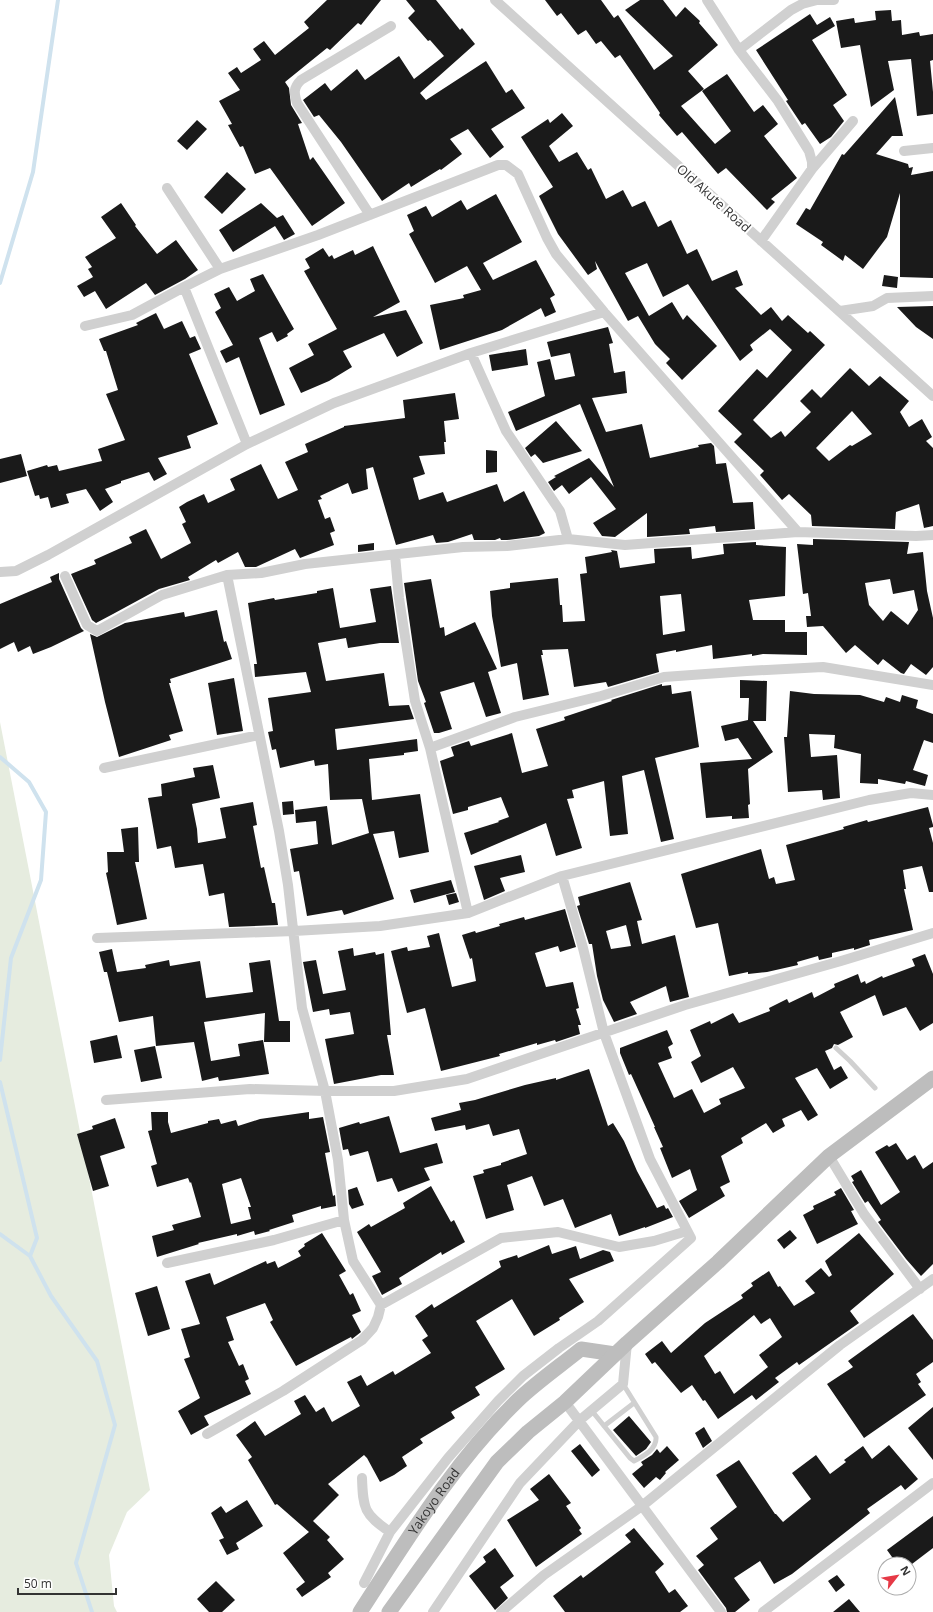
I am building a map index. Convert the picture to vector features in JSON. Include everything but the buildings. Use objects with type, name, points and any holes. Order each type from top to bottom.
[{"type":"main road","points":[[389,1612],[497,1462],[528,1432],[565,1402],[627,1343],[718,1262],[829,1156],[933,1078]]},
{"type":"main road","name":"Yakoyo Road","points":[[360,1612],[445,1483],[472,1450],[518,1400],[581,1349],[615,1354]]},
{"type":"street","name":"Old Akute Road","points":[[495,0],[933,396]]},
{"type":"street","points":[[707,0],[739,50],[778,101],[809,151],[812,169]]},
{"type":"street","points":[[739,50],[791,10],[802,4],[817,0],[834,0]]},
{"type":"street","points":[[370,215],[297,103],[294,93],[295,86],[301,80],[391,26]]},
{"type":"street","points":[[761,240],[812,169],[853,121]]},
{"type":"street","points":[[904,152],[933,148]]},
{"type":"street","points":[[85,326],[132,315],[184,286],[220,269],[318,235],[498,165],[506,165],[518,174],[547,238],[556,254],[604,312],[798,532]]},
{"type":"street","points":[[167,188],[220,269]]},
{"type":"street","points":[[184,286],[248,444]]},
{"type":"street","points":[[840,311],[873,306],[888,298],[933,296]]},
{"type":"street","points":[[0,572],[16,571],[48,555],[248,444],[334,403],[471,353],[604,312]]},
{"type":"street","points":[[471,353],[506,431],[560,511],[568,539]]},
{"type":"street","points":[[65,576],[87,625],[97,631],[162,595],[227,576],[261,573],[305,564],[463,547],[507,546],[568,539],[625,545],[798,532],[916,536],[933,535]]},
{"type":"street","points":[[395,554],[399,598],[415,701],[430,748],[468,913]]},
{"type":"street","points":[[227,576],[280,839],[294,931],[302,1008],[325,1091],[338,1160],[344,1220],[353,1262],[381,1305]]},
{"type":"street","points":[[430,748],[515,717],[601,696],[664,677],[823,667],[933,685]]},
{"type":"street","points":[[104,768],[259,735]]},
{"type":"street","points":[[97,938],[294,931],[380,926],[468,913],[562,876],[869,800],[911,793],[933,795]]},
{"type":"street","points":[[364,1583],[390,1532],[448,1458],[498,1401],[523,1376],[559,1348],[598,1321],[690,1240],[690,1235],[650,1159],[604,1034],[583,948],[562,876]]},
{"type":"street","points":[[106,1100],[250,1089],[394,1091],[467,1079],[604,1034],[684,1005],[841,961],[933,933]]},
{"type":"street","points":[[829,1156],[864,1214],[920,1289]]},
{"type":"street","points":[[167,1262],[274,1240],[344,1220]]},
{"type":"street","points":[[207,1434],[284,1391],[362,1340],[373,1328],[381,1305],[501,1238],[558,1232],[619,1247],[654,1241],[687,1231]]},
{"type":"street","points":[[501,1612],[544,1575],[642,1506],[840,1345],[933,1279]]},
{"type":"street","points":[[433,1612],[520,1483],[580,1420],[623,1384],[627,1343]]},
{"type":"street","points":[[565,1402],[580,1420],[721,1612]]},
{"type":"street","points":[[362,1478],[363,1503],[372,1520],[390,1532]]},
{"type":"street","points":[[763,1612],[933,1483]]},
{"type":"lane","points":[[836,1048],[875,1088]]},
{"type":"lane","points":[[592,1411],[634,1461],[654,1447],[657,1443],[656,1437],[623,1384]]},
{"type":"lane","points":[[604,1426],[634,1403]]},
{"type":"shaded area","points":[[0,722],[150,1490],[127,1512],[109,1555],[114,1606],[117,1612],[0,1612]]},
{"type":"waterway","points":[[0,283],[33,172],[58,0]]},
{"type":"waterway","points":[[0,757],[29,782],[46,812],[41,880],[11,958],[0,1060]]},
{"type":"waterway","points":[[0,1082],[37,1238],[30,1256],[51,1296],[97,1361],[115,1425],[76,1563],[92,1612]]},
{"type":"waterway","points":[[0,1234],[30,1256]]}]
